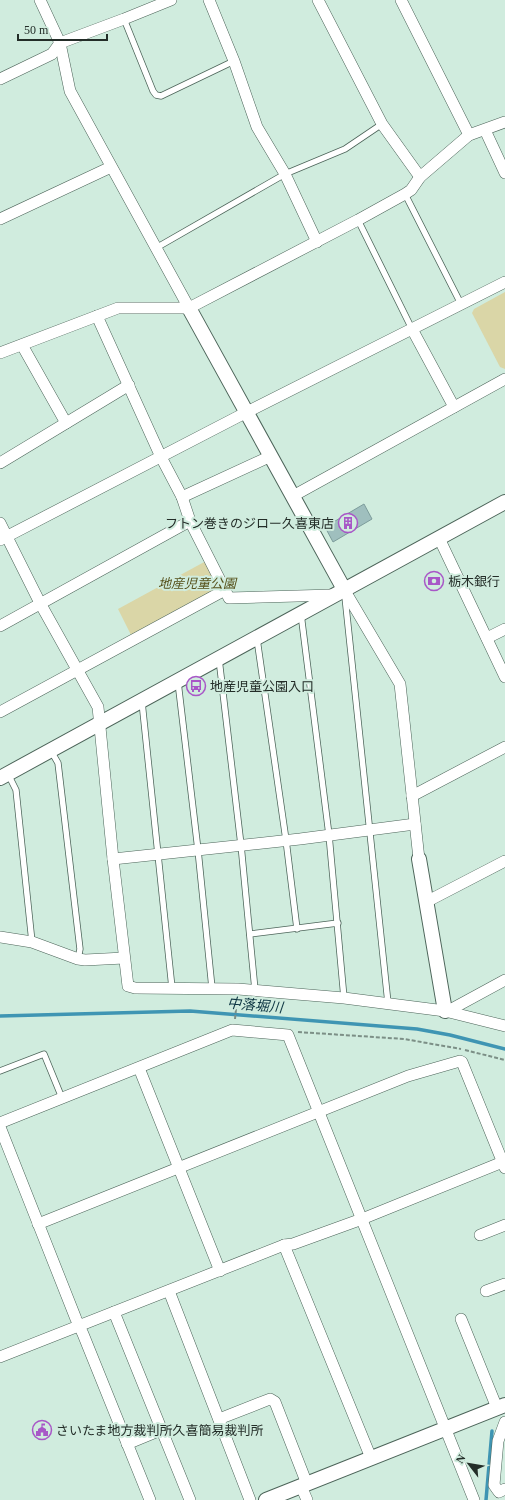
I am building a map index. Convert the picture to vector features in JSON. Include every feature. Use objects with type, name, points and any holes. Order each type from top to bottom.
[{"type":"street","points":[[40,0],[60,43],[70,91],[293,496],[340,593],[400,684],[419,859],[446,1011]]},
{"type":"street","points":[[0,79],[52,54],[60,43],[124,20],[171,0]]},
{"type":"street","points":[[208,0],[234,62],[258,127],[285,174],[317,242]]},
{"type":"street","points":[[318,0],[382,124],[420,177]]},
{"type":"street","points":[[401,0],[469,135]]},
{"type":"street","points":[[0,353],[118,308],[189,308],[317,242],[405,194],[411,190],[420,177],[469,135],[505,122]]},
{"type":"street","points":[[485,130],[505,173]]},
{"type":"street","points":[[0,219],[111,167]]},
{"type":"street","points":[[4,538],[247,412],[505,282]]},
{"type":"street","points":[[97,316],[161,457],[182,497],[190,521],[229,598],[340,593]]},
{"type":"street","points":[[412,329],[454,408]]},
{"type":"street","points":[[22,344],[66,423]]},
{"type":"street","points":[[293,496],[505,379]]},
{"type":"street","points":[[0,463],[129,385]]},
{"type":"street","points":[[182,497],[271,456]]},
{"type":"street","points":[[4,776],[505,502]]},
{"type":"street","points":[[0,626],[190,521]]},
{"type":"street","points":[[0,523],[4,538],[77,670],[97,703],[128,986],[135,988],[212,988],[255,990],[344,998],[446,1011],[505,1026]]},
{"type":"street","points":[[439,538],[505,677]]},
{"type":"street","points":[[0,712],[225,590]]},
{"type":"street","points":[[486,638],[505,629]]},
{"type":"street","points":[[412,796],[505,747]]},
{"type":"street","points":[[113,859],[415,824]]},
{"type":"street","points":[[426,902],[505,861]]},
{"type":"street","points":[[0,937],[32,942],[78,959],[124,958]]},
{"type":"street","points":[[446,1011],[505,980]]},
{"type":"street","points":[[0,1122],[232,1030],[288,1035],[474,1500]]},
{"type":"street","points":[[0,1357],[284,1245],[293,1244],[362,1219],[504,1164],[462,1062],[460,1061],[408,1076],[38,1224]]},
{"type":"street","points":[[138,1068],[220,1271]]},
{"type":"street","points":[[0,1127],[150,1500]]},
{"type":"street","points":[[480,1234],[505,1224]]},
{"type":"street","points":[[284,1245],[371,1458]]},
{"type":"street","points":[[486,1291],[505,1284]]},
{"type":"street","points":[[168,1291],[250,1500]]},
{"type":"street","points":[[114,1312],[190,1500]]},
{"type":"street","points":[[266,1500],[503,1405],[461,1319]]},
{"type":"street","points":[[219,1419],[270,1399],[275,1402],[304,1485],[307,1500]]},
{"type":"street","points":[[505,1422],[498,1441],[494,1485],[499,1492],[505,1489]]},
{"type":"street","points":[[127,1444],[162,1430]]},
{"type":"lane","points":[[124,20],[152,91],[156,95],[161,96],[234,62]]},
{"type":"lane","points":[[156,248],[285,174],[345,149],[382,124]]},
{"type":"lane","points":[[405,194],[461,304]]},
{"type":"lane","points":[[358,220],[412,329]]},
{"type":"lane","points":[[340,593],[369,830],[388,1003]]},
{"type":"lane","points":[[301,614],[329,835],[344,998]]},
{"type":"lane","points":[[257,639],[286,840],[297,929]]},
{"type":"lane","points":[[219,659],[241,845],[255,990]]},
{"type":"lane","points":[[178,681],[198,850],[212,988]]},
{"type":"lane","points":[[142,701],[172,988]]},
{"type":"lane","points":[[51,750],[58,763],[80,949],[78,959]]},
{"type":"lane","points":[[4,776],[16,790],[32,942]]},
{"type":"lane","points":[[250,934],[338,923]]},
{"type":"lane","points":[[0,1071],[44,1054],[62,1098]]},
{"type":"path","points":[[234,1024],[236,1003]]},
{"type":"path","points":[[288,1035],[293,1032],[411,1040],[465,1050],[505,1060]]},
{"type":"green space","points":[[505,292],[505,369],[500,367],[472,313],[474,309]]},
{"type":"green space","name":"地産児童公園","points":[[206,561],[218,586],[213,591],[131,635],[118,609]]},
{"type":"building","name":"フトン巻きのジロー久喜東店","points":[[364,504],[372,519],[333,542],[325,527]]},
{"type":"waterway","name":"中落堀川","points":[[0,1016],[190,1011],[417,1029],[450,1035],[505,1049]]},
{"type":"waterway","points":[[486,1500],[492,1431]]},
{"type":"place","name":"フトン巻きのジロー久喜東店","points":[[348,523]]},
{"type":"place","name":"栃木銀行","points":[[434,581]]},
{"type":"place","name":"地産児童公園入口","points":[[196,686]]},
{"type":"place","name":"さいたま地方裁判所久喜簡易裁判所","points":[[42,1430]]}]
